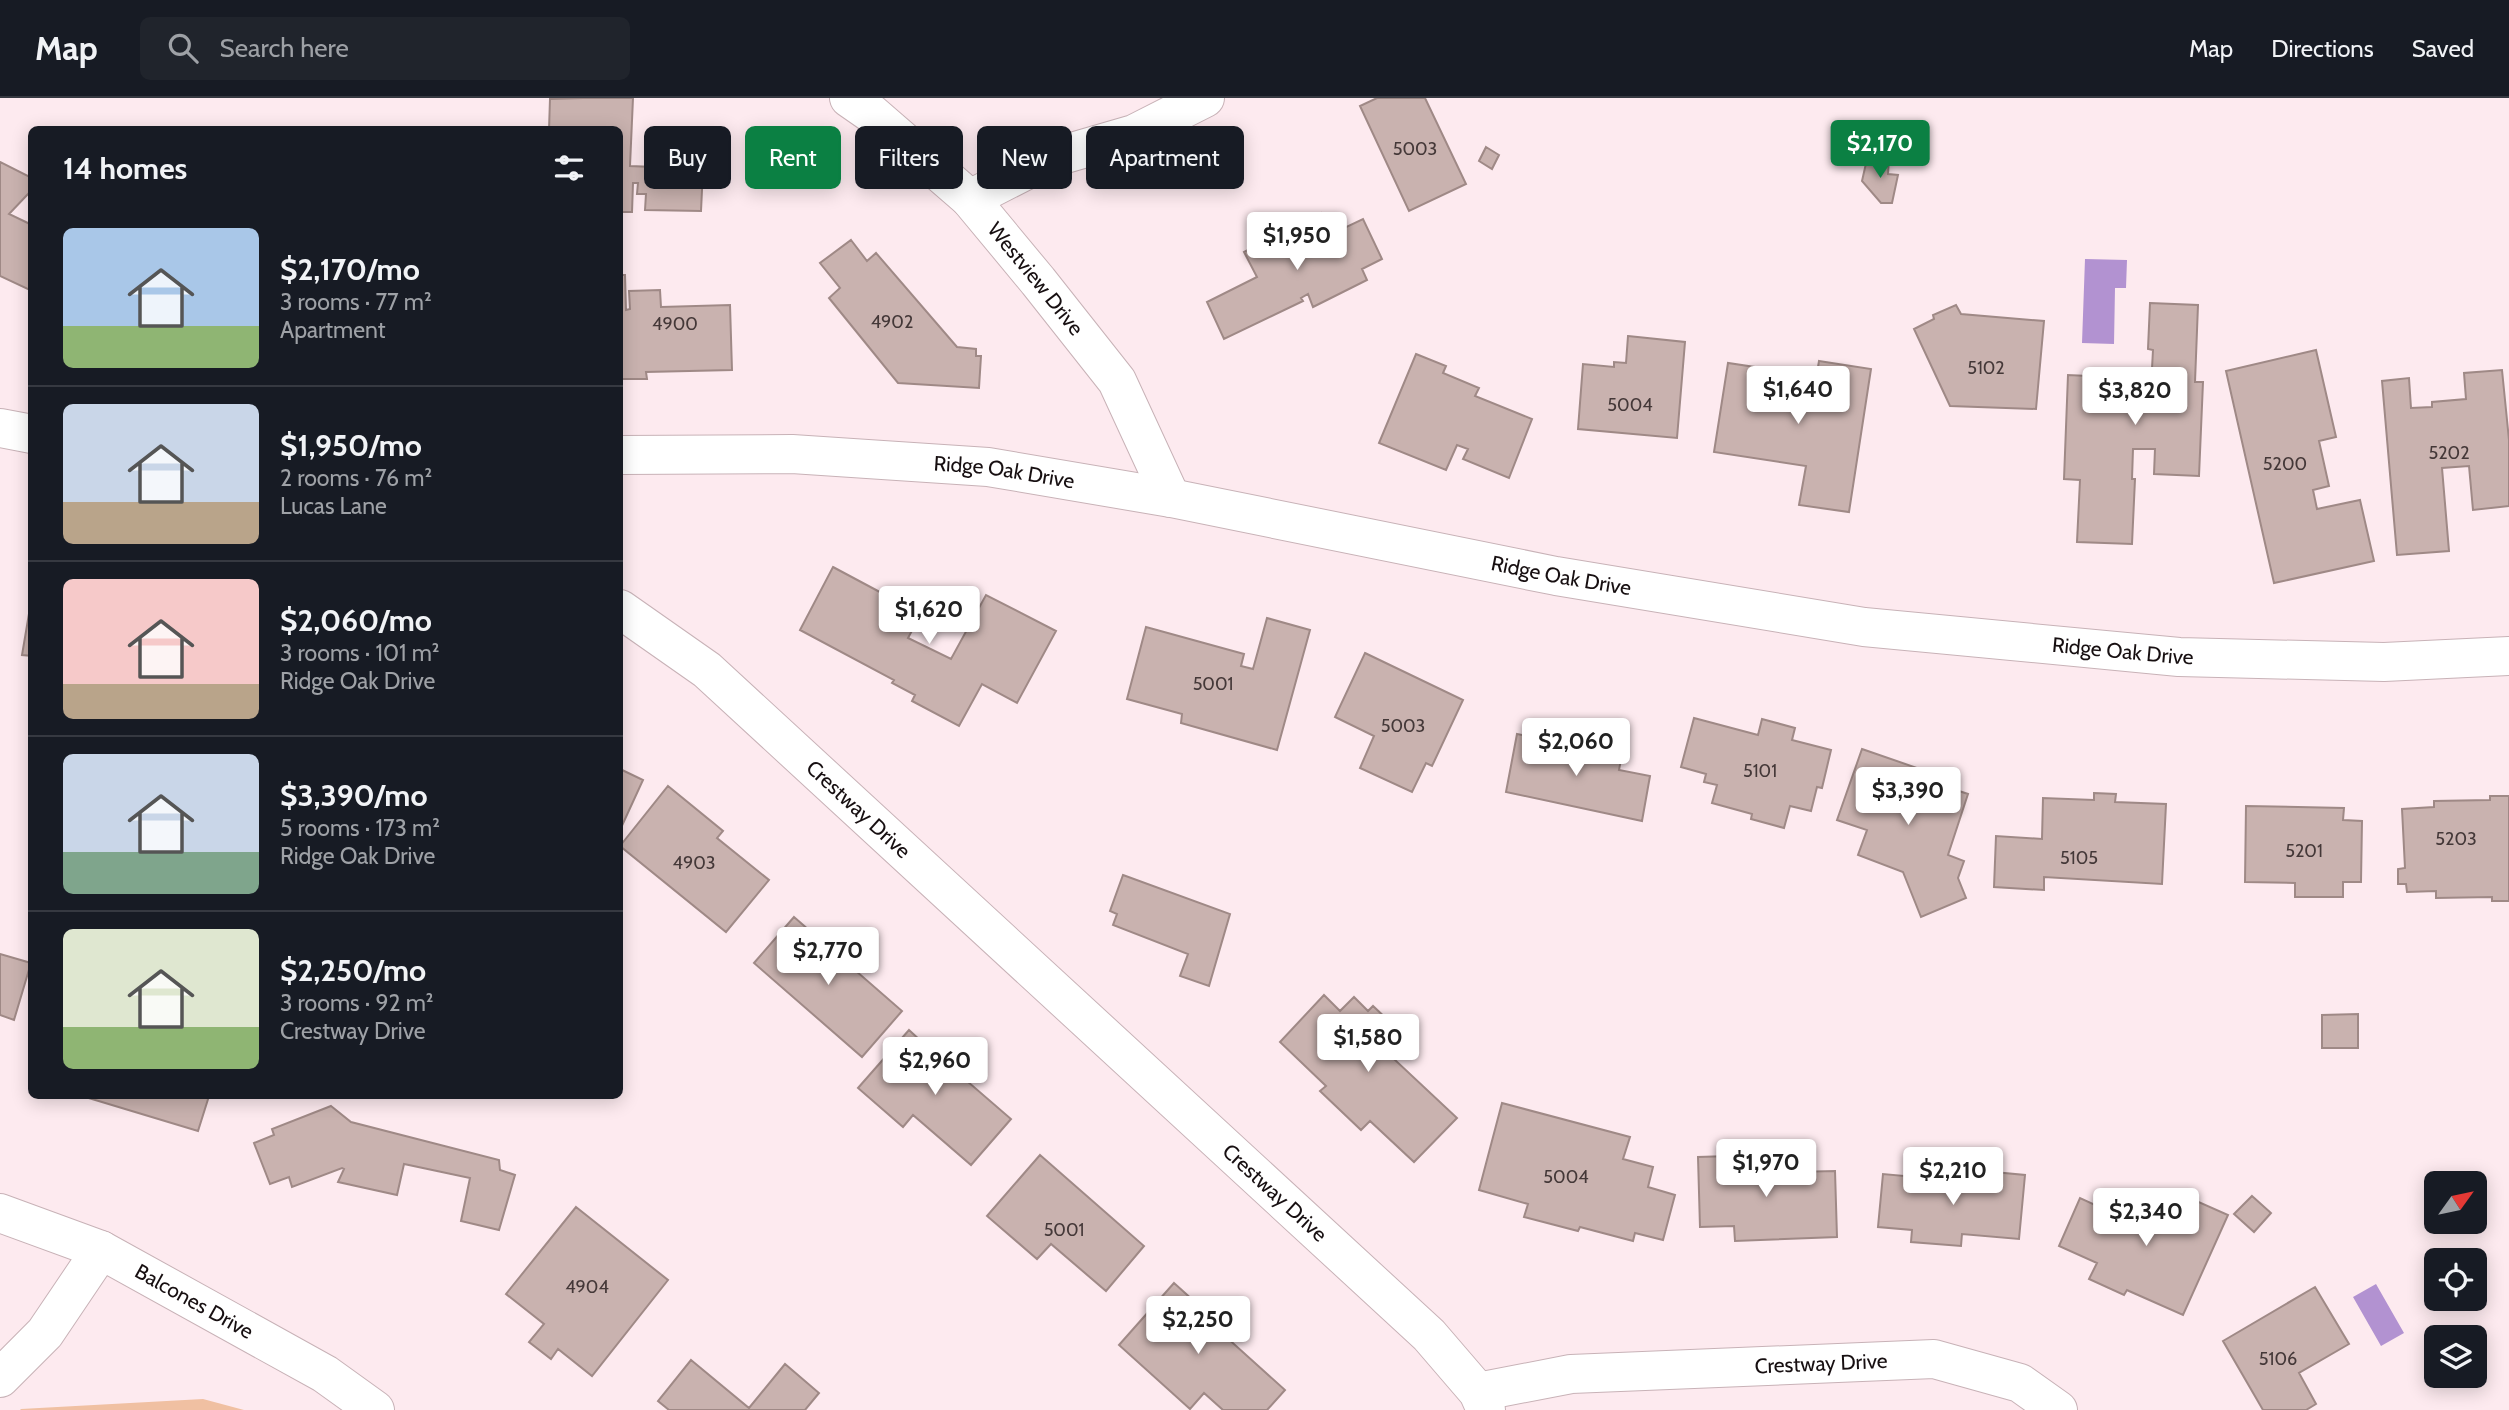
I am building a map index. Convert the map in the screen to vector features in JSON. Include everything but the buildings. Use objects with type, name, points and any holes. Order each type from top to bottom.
[{"type":"street","name":"Westview Drive","points":[[849,98],[872,114],[970,199],[1117,380],[1171,498]]},
{"type":"street","points":[[970,199],[1048,159],[1134,134],[1205,98]]},
{"type":"street","points":[[0,428],[28,433]]},
{"type":"street","name":"Ridge Oak Drive","points":[[623,455],[792,454],[975,466],[1171,498],[1556,576],[1864,627],[2179,657],[2384,662],[2509,656]]},
{"type":"street","name":"Crestway Drive","points":[[623,611],[706,670],[1429,1335],[1482,1401],[1571,1374],[1934,1359],[2020,1383],[2058,1410]]},
{"type":"street","name":"Balcones Drive","points":[[0,1213],[101,1250],[325,1374],[375,1410]]},
{"type":"street","points":[[0,1377],[46,1333],[101,1250]]},
{"type":"shaded area","points":[[2085,259],[2127,260],[2126,288],[2115,288],[2114,344],[2082,343]]},
{"type":"shaded area","points":[[2376,1284],[2404,1333],[2381,1346],[2353,1297]]},
{"type":"shaded area","points":[[203,1399],[244,1410],[20,1410],[21,1409]]}]
